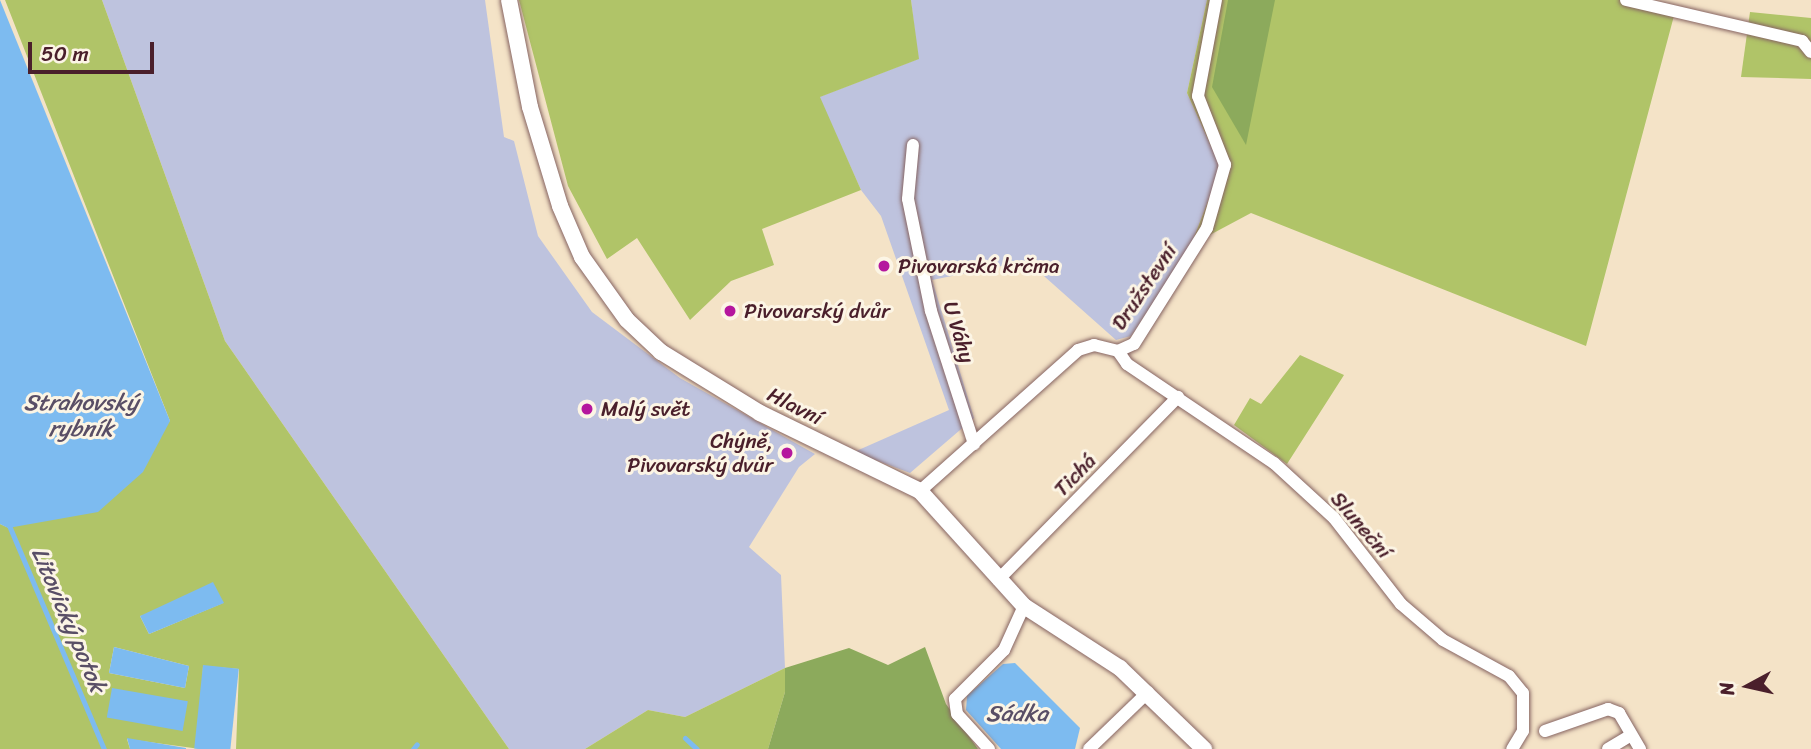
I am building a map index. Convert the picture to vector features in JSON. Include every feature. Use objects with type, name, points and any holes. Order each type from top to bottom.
[{"type":"street","name":"Hlavní","points":[[509,0],[530,107],[560,206],[610,301],[654,347],[697,376],[920,491],[1024,606],[1148,692],[1204,749]]},
{"type":"street","name":"Družstevní","points":[[920,491],[1078,350],[1094,345],[1118,351],[1134,344],[1207,228],[1225,165],[1198,96],[1216,0]]},
{"type":"street","points":[[1626,0],[1802,41],[1811,52]]},
{"type":"street","name":"U Váhy","points":[[913,145],[908,199],[931,311],[974,444]]},
{"type":"street","name":"Sluneční","points":[[1118,351],[1127,363],[1274,463],[1334,518],[1401,604],[1443,640],[1508,676],[1523,693],[1523,731],[1512,749]]},
{"type":"street","name":"Tichá","points":[[998,580],[1178,397]]},
{"type":"street","points":[[989,749],[957,714],[955,699],[1004,650],[1024,606]]},
{"type":"street","points":[[1089,749],[1148,692]]},
{"type":"street","points":[[1545,731],[1608,709],[1619,713],[1628,737],[1640,749]]},
{"type":"street","points":[[1608,749],[1628,737]]},
{"type":"shaded area","points":[[102,0],[485,0],[504,137],[514,141],[538,236],[592,312],[680,378],[815,454],[799,467],[749,547],[781,575],[785,668],[685,717],[648,710],[585,749],[509,749],[225,341]]},
{"type":"shaded area","points":[[911,0],[1207,0],[1187,93],[1221,168],[1191,245],[1131,336],[1116,340],[1027,261],[932,280],[974,418],[910,473],[854,452],[949,410],[881,216],[861,190],[819,97],[918,59]]},
{"type":"green space","points":[[5,0],[102,0],[225,341],[509,749],[236,749],[239,669],[203,666],[200,749],[127,739],[130,749],[0,749],[0,524],[9,528],[170,421]],"holes":[[[223,603],[149,634],[140,616]],[[114,647],[189,666],[185,688],[109,673]]]},
{"type":"green space","points":[[519,0],[911,0],[919,59],[820,97],[861,190],[762,229],[774,265],[731,281],[690,320],[637,238],[607,259],[568,186]]},
{"type":"green space","points":[[1207,0],[1626,0],[1675,12],[1586,346],[1251,213],[1191,245],[1221,168],[1187,93]]},
{"type":"green space","points":[[1228,0],[1275,0],[1246,145],[1212,87]]},
{"type":"green space","points":[[1750,12],[1811,18],[1811,79],[1741,77]]},
{"type":"green space","points":[[1300,355],[1344,375],[1287,464],[1234,425],[1250,398],[1261,404]]},
{"type":"green space","points":[[925,647],[946,704],[978,749],[768,749],[785,692],[785,668],[849,648],[888,665]]},
{"type":"green space","points":[[785,668],[785,692],[768,749],[585,749],[648,710],[685,717]]},
{"type":"water","name":"Strahovský rybník","points":[[0,0],[170,421],[143,472],[98,512],[8,528],[0,524]]},
{"type":"water","points":[[213,582],[224,603],[149,634],[140,616]]},
{"type":"water","points":[[114,647],[189,666],[185,688],[109,673]]},
{"type":"water","name":"Sádka","points":[[1015,663],[1080,728],[1075,749],[1001,749],[966,710],[967,696],[1003,664]]},
{"type":"water","points":[[203,665],[239,669],[230,749],[194,749]]},
{"type":"water","points":[[112,688],[188,701],[183,731],[107,718]]},
{"type":"water","points":[[127,738],[186,748],[186,749],[130,749]]},
{"type":"waterway","name":"Litovický potok","points":[[8,523],[104,749]]},
{"type":"waterway","points":[[685,738],[697,749]]},
{"type":"waterway","points":[[413,749],[417,744]]},
{"type":"place","name":"Pivovarská krčma","points":[[884,266]]},
{"type":"place","name":"Pivovarský dvůr","points":[[730,311]]},
{"type":"place","name":"Malý svět","points":[[587,409]]},
{"type":"place","name":"Chýně, Pivovarský dvůr","points":[[787,453]]}]
